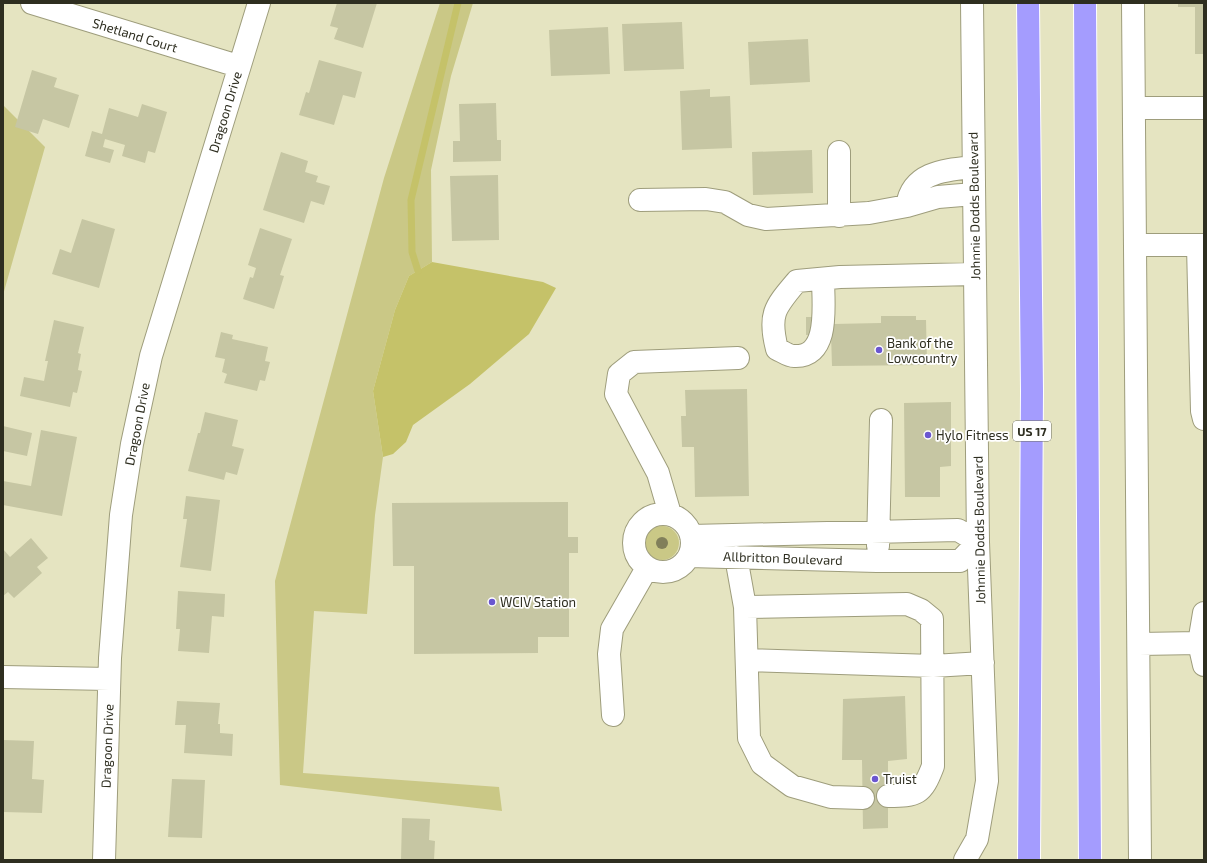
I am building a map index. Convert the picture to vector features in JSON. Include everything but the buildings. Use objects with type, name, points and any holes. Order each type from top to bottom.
[{"type":"highway","name":"US 17","points":[[1028,3],[1032,391],[1029,860]]},
{"type":"highway","points":[[1085,3],[1090,860]]},
{"type":"street","name":"Shetland Court","points":[[32,3],[238,66]]},
{"type":"street","name":"Dragoon Drive","points":[[104,860],[109,680],[121,515],[135,429],[151,356],[238,66],[259,3]]},
{"type":"street","name":"Johnnie Dodds Boulevard","points":[[965,860],[977,839],[987,781],[978,542],[972,3]]},
{"type":"street","points":[[1133,3],[1140,860]]},
{"type":"street","points":[[1134,108],[1204,108]]},
{"type":"street","points":[[838,152],[839,216]]},
{"type":"street","points":[[907,206],[909,194],[925,177],[950,169],[973,168]]},
{"type":"street","points":[[640,200],[706,199],[725,202],[748,215],[766,220],[869,213],[907,206],[938,197],[974,194]]},
{"type":"street","points":[[1135,245],[1201,245],[1202,411],[1204,420]]},
{"type":"street","points":[[832,278],[975,274]]},
{"type":"street","points":[[670,514],[658,473],[616,394],[619,374],[634,362],[738,358]]},
{"type":"street","points":[[877,561],[881,420]]},
{"type":"street","points":[[656,514],[670,514],[683,521],[690,546],[682,566],[671,572],[659,572],[647,568],[638,559],[633,546],[635,532],[644,520],[656,514]]},
{"type":"street","name":"Allbritton Boulevard","points":[[958,530],[978,542],[960,561],[877,561],[736,557],[690,546],[878,532],[958,530]]},
{"type":"street","points":[[736,557],[744,607],[749,738],[762,764],[792,786],[831,797],[863,798]]},
{"type":"street","points":[[612,716],[609,654],[612,629],[647,568]]},
{"type":"street","points":[[744,607],[907,604],[921,610],[932,619],[933,766],[926,784],[912,796],[888,796]]},
{"type":"street","points":[[1204,613],[1199,644],[1204,665]]},
{"type":"street","points":[[1139,644],[1199,644]]},
{"type":"street","points":[[747,660],[933,666],[983,663]]},
{"type":"street","points":[[3,677],[109,680]]},
{"type":"shaded area","points":[[440,3],[473,3],[451,76],[431,170],[432,262],[409,276],[395,310],[373,391],[383,457],[375,515],[367,614],[314,611],[303,773],[499,787],[502,811],[280,785],[275,581],[384,178]]},
{"type":"shaded area","points":[[3,105],[45,147],[3,295]]},
{"type":"shaded area","points":[[432,262],[543,282],[556,288],[529,334],[470,384],[413,425],[406,442],[393,454],[383,457],[373,391],[395,310],[409,276]]},
{"type":"shaded area","points":[[659,526],[665,526],[669,527],[676,533],[679,543],[678,550],[672,557],[665,560],[659,560],[655,559],[648,553],[645,546],[645,540],[646,536],[652,529]]},
{"type":"waterway","points":[[418,271],[412,252],[411,200],[458,3]]},
{"type":"place","name":"Bank of the Lowcountry","points":[[879,350]]},
{"type":"place","name":"Hylo Fitness","points":[[928,435]]},
{"type":"place","name":"WCIV Station","points":[[492,602]]},
{"type":"place","name":"Truist","points":[[875,779]]}]
